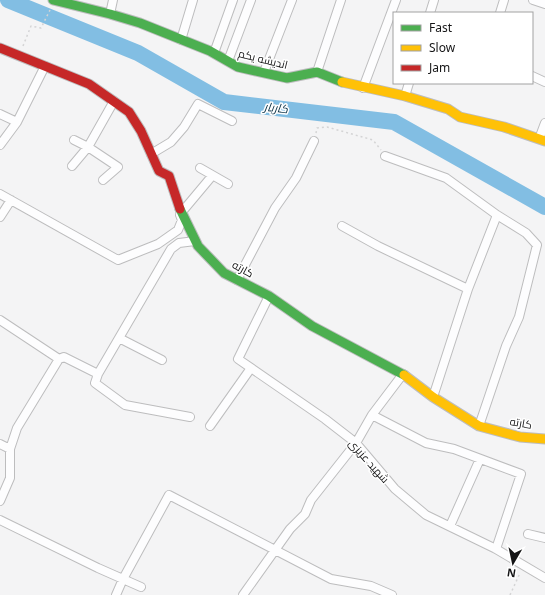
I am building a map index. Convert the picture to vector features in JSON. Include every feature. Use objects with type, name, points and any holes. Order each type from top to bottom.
[{"type":"street","name":"اندیشه یکم","points":[[54,0],[140,23],[214,53],[238,67],[287,78],[297,78],[317,72]]},
{"type":"street","points":[[110,14],[113,0]]},
{"type":"street","points":[[181,40],[193,0]]},
{"type":"street","points":[[214,53],[233,0]]},
{"type":"street","points":[[228,61],[251,0]]},
{"type":"street","points":[[264,72],[292,0]]},
{"type":"street","points":[[340,0],[317,72],[344,83],[405,96],[448,109],[460,117],[504,127],[542,140],[545,123]]},
{"type":"street","points":[[363,88],[396,0]]},
{"type":"street","points":[[430,12],[434,0]]},
{"type":"street","points":[[500,12],[504,0]]},
{"type":"street","points":[[533,0],[545,4]]},
{"type":"street","name":"کارته","points":[[0,48],[19,57],[89,84],[129,112],[141,131],[159,171],[169,176],[180,213],[195,241],[224,273],[269,296],[312,326],[403,374],[433,397],[479,426],[520,437],[545,439]]},
{"type":"street","points":[[0,145],[17,122],[45,66]]},
{"type":"street","points":[[533,76],[545,82]]},
{"type":"street","points":[[405,96],[409,84]]},
{"type":"street","points":[[72,166],[88,147],[114,101]]},
{"type":"street","points":[[151,154],[171,142],[184,127],[198,104],[232,121]]},
{"type":"street","points":[[0,114],[17,122]]},
{"type":"street","points":[[74,140],[88,147],[118,167],[103,180]]},
{"type":"street","points":[[237,280],[275,208],[296,178],[314,141]]},
{"type":"street","points":[[385,156],[446,178],[497,215],[526,233],[537,245],[519,318],[506,346],[479,426]]},
{"type":"street","points":[[200,168],[228,184]]},
{"type":"street","points":[[180,213],[193,200],[212,176]]},
{"type":"street","points":[[0,194],[118,260],[158,244],[178,230],[182,220],[176,208],[172,186]]},
{"type":"street","points":[[0,217],[11,200]]},
{"type":"street","points":[[433,397],[468,289],[497,215]]},
{"type":"street","points":[[342,226],[378,246],[468,289]]},
{"type":"street","points":[[190,417],[125,405],[95,383],[98,374],[171,249],[179,243],[195,241]]},
{"type":"street","name":"شهید عزیزی","points":[[269,296],[238,359],[325,419],[356,443],[395,489],[426,515],[496,549],[545,578]]},
{"type":"street","points":[[0,320],[59,359]]},
{"type":"street","points":[[119,338],[162,360]]},
{"type":"street","points":[[0,500],[10,478],[10,449],[17,428],[59,359],[64,357],[98,374]]},
{"type":"street","points":[[210,426],[250,368]]},
{"type":"street","points":[[243,595],[290,530],[305,514],[310,500],[356,443],[372,415],[403,374]]},
{"type":"street","points":[[372,415],[426,443],[454,449],[520,474],[496,549]]},
{"type":"street","points":[[0,444],[10,449]]},
{"type":"street","points":[[450,526],[480,459]]},
{"type":"street","points":[[116,595],[123,579],[170,495],[331,579],[371,586],[392,595]]},
{"type":"street","points":[[0,520],[141,587]]},
{"type":"street","points":[[528,534],[545,538]]},
{"type":"path","points":[[19,57],[31,26],[41,28],[54,0]]},
{"type":"path","points":[[314,141],[317,128],[327,127],[373,140],[385,156]]},
{"type":"path","points":[[510,595],[524,566]]},
{"type":"waterway","name":"کاربار","points":[[8,0],[138,53],[224,102],[394,122],[545,207]]},
{"type":"traffic: fast","points":[[53,0],[140,23],[210,51],[238,67],[287,78],[317,72],[342,82]]},
{"type":"traffic: fast","points":[[180,209],[198,246],[224,273],[269,296],[312,326],[404,375]]},
{"type":"traffic: slow","points":[[342,82],[405,96],[448,109],[460,117],[504,127],[545,141]]},
{"type":"traffic: slow","points":[[404,375],[433,397],[479,426],[520,437],[545,439]]},
{"type":"traffic: jam","points":[[0,48],[89,84],[129,112],[141,131],[159,171],[169,176],[180,209]]}]
